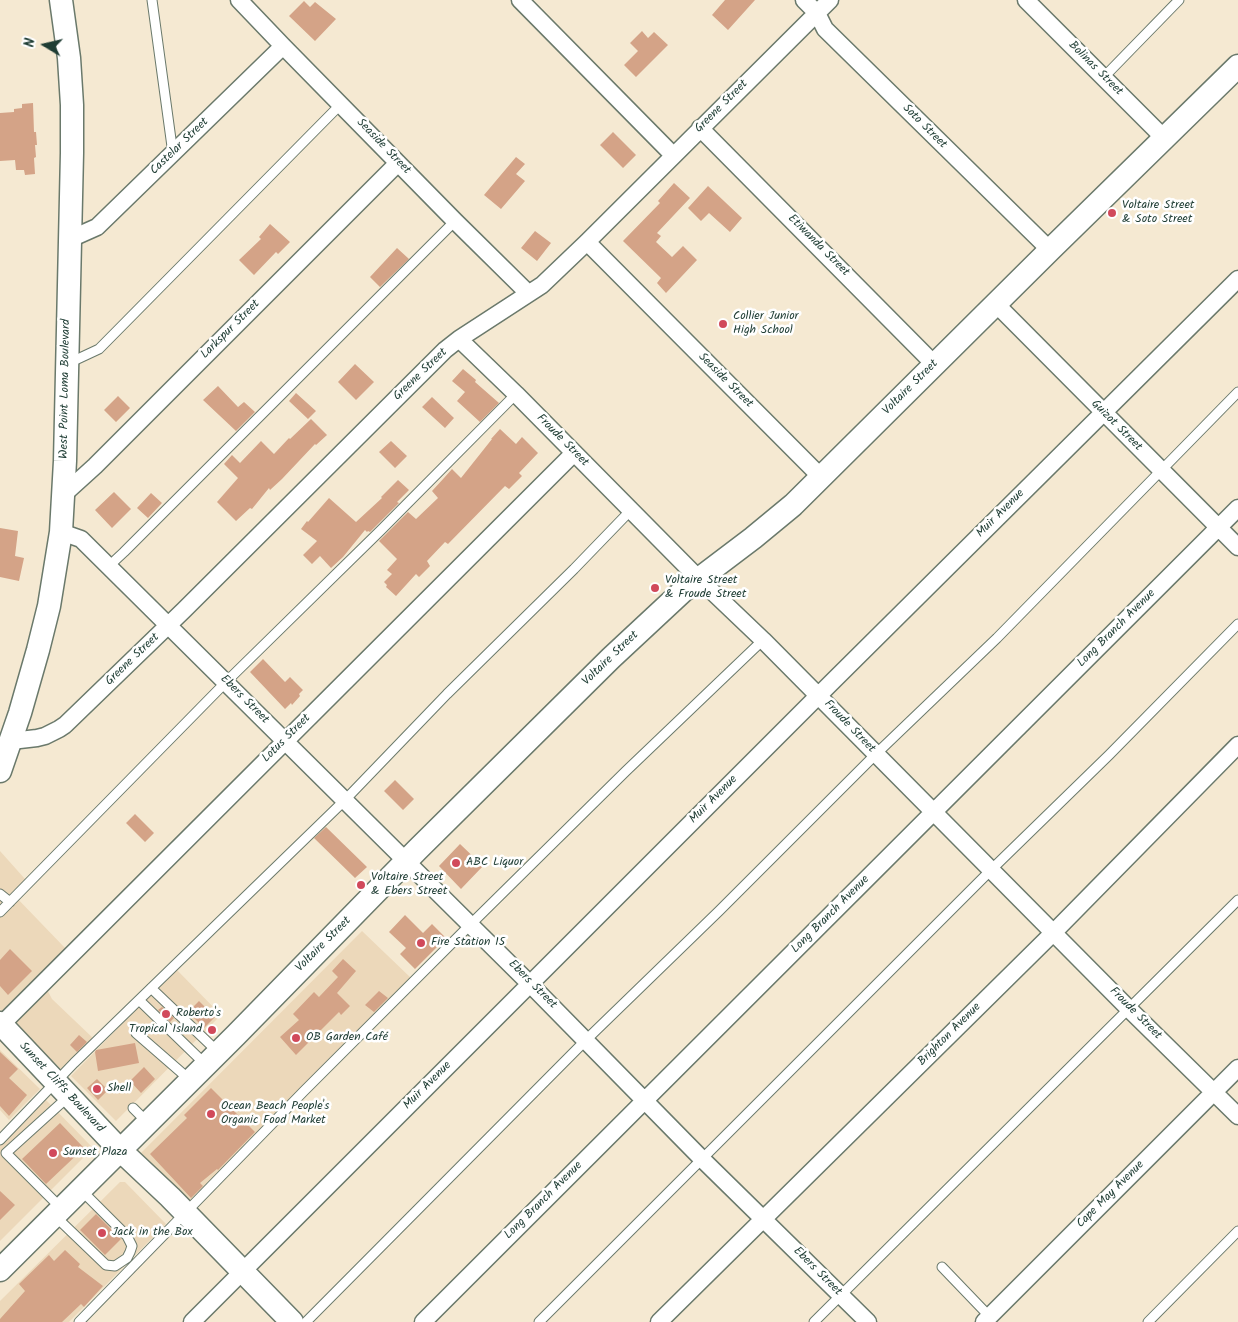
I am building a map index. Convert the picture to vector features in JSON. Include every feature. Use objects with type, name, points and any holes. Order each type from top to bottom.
[{"type":"main road","name":"West Point Loma Boulevard","points":[[0,771],[27,690],[49,606],[61,532],[72,153],[72,105],[69,58],[62,0]]},
{"type":"main road","name":"Voltaire Street","points":[[0,1270],[120,1150],[140,1115],[205,1066],[611,658],[698,578],[774,522],[1238,66]]},
{"type":"main road","name":"Sunset Cliffs Boulevard","points":[[0,1024],[67,1089],[120,1150],[165,1192],[292,1322]]},
{"type":"street","points":[[520,0],[673,155]]},
{"type":"street","name":"Soto Street","points":[[804,0],[817,13],[825,29],[1050,250]]},
{"type":"street","name":"Greene Street","points":[[11,741],[45,736],[65,725],[169,625],[445,350],[542,284],[587,242],[830,0]]},
{"type":"street","name":"Bolinas Street","points":[[1026,0],[1164,138]]},
{"type":"street","name":"Seaside Street","points":[[247,2],[283,46],[528,294]]},
{"type":"street","name":"Castelar Street","points":[[70,239],[97,228],[283,46]]},
{"type":"street","name":"Etiwanda Street","points":[[700,128],[935,365]]},
{"type":"street","name":"Larkspur Street","points":[[63,495],[95,466],[398,163]]},
{"type":"street","name":"Seaside Street","points":[[587,242],[821,477]]},
{"type":"street","name":"Muir Avenue","points":[[192,1322],[1238,279]]},
{"type":"street","name":"Guizot Street","points":[[996,304],[1238,547]]},
{"type":"street","name":"Froude Street","points":[[459,339],[698,578],[763,640],[1129,1009],[1238,1116]]},
{"type":"street","name":"Lotus Street","points":[[0,1024],[574,453]]},
{"type":"street","name":"Long Branch Avenue","points":[[423,1322],[1238,508]]},
{"type":"street","name":"Ebers Street","points":[[61,532],[81,539],[109,566],[407,861],[702,1159],[868,1322]]},
{"type":"street","name":"Brighton Avenue","points":[[659,1322],[1054,932],[1238,745]]},
{"type":"street","name":"Cape May Avenue","points":[[987,1319],[1238,1068]]},
{"type":"lane","points":[[152,0],[173,154]]},
{"type":"lane","points":[[1104,77],[1179,0]]},
{"type":"lane","points":[[67,364],[99,349],[341,104]]},
{"type":"lane","points":[[109,566],[455,221]]},
{"type":"lane","points":[[306,1322],[586,1040],[719,911],[876,754],[997,638],[1238,392]]},
{"type":"lane","points":[[0,912],[226,682],[516,394]]},
{"type":"lane","points":[[81,1190],[127,1236],[132,1246],[127,1258],[115,1266],[106,1265],[6,1153],[67,1089],[76,1066],[139,1000],[345,800],[447,694],[631,510]]},
{"type":"lane","points":[[539,1322],[992,869],[1109,755],[1238,624]]},
{"type":"lane","points":[[79,1322],[303,1092],[470,925],[626,771],[763,640]]},
{"type":"lane","points":[[0,894],[10,902]]},
{"type":"lane","points":[[814,1322],[1238,900]]},
{"type":"lane","points":[[151,988],[205,1066]]},
{"type":"lane","points":[[139,1000],[205,1066]]},
{"type":"lane","points":[[136,1033],[205,1066]]},
{"type":"lane","points":[[0,1140],[67,1089]]},
{"type":"lane","points":[[1148,1322],[1238,1231]]},
{"type":"lane","points":[[942,1267],[987,1319]]},
{"type":"shaded area","points":[[0,851],[25,879],[13,894],[66,949],[40,976],[52,999],[94,1039],[61,1069],[0,1009]]},
{"type":"shaded area","points":[[362,931],[411,978],[191,1203],[141,1153]]},
{"type":"shaded area","points":[[176,969],[221,1015],[116,1121],[71,1076]]},
{"type":"shaded area","points":[[0,1050],[40,1089],[9,1120],[0,1110]]},
{"type":"shaded area","points":[[46,1100],[93,1148],[0,1241],[0,1146]]},
{"type":"shaded area","points":[[120,1182],[125,1182],[166,1224],[69,1322],[0,1322],[0,1301]]},
{"type":"building","points":[[725,0],[755,0],[728,30],[712,15]]},
{"type":"building","points":[[304,1],[310,7],[315,2],[336,19],[315,41],[289,16]]},
{"type":"building","points":[[642,31],[648,38],[654,32],[668,45],[636,77],[624,65],[638,51],[630,43]]},
{"type":"building","points":[[33,103],[34,132],[36,132],[37,145],[35,145],[36,157],[34,158],[35,174],[25,175],[24,170],[16,170],[15,160],[0,161],[0,113],[14,112],[14,109],[22,108],[22,104]]},
{"type":"building","points":[[613,132],[636,155],[623,168],[600,145]]},
{"type":"building","points":[[516,157],[525,164],[516,174],[525,181],[501,209],[484,195]]},
{"type":"building","points":[[674,183],[690,198],[657,233],[661,236],[656,242],[672,257],[683,246],[697,260],[666,293],[657,283],[661,278],[623,241],[660,203],[658,201]]},
{"type":"building","points":[[708,186],[742,218],[730,232],[709,213],[701,221],[688,208]]},
{"type":"building","points":[[270,224],[290,242],[278,254],[276,252],[254,275],[239,260],[261,239],[259,237]]},
{"type":"building","points":[[535,231],[551,243],[537,261],[521,248]]},
{"type":"building","points":[[397,248],[409,259],[380,287],[370,277]]},
{"type":"building","points":[[355,364],[374,382],[356,400],[338,382]]},
{"type":"building","points":[[463,369],[499,403],[480,422],[457,401],[465,392],[452,381]]},
{"type":"building","points":[[218,386],[238,407],[244,402],[255,412],[236,431],[203,400]]},
{"type":"building","points":[[296,393],[316,411],[308,419],[289,401]]},
{"type":"building","points":[[118,396],[130,408],[116,422],[104,410]]},
{"type":"building","points":[[432,397],[454,418],[445,428],[422,407]]},
{"type":"building","points":[[311,419],[327,435],[315,444],[270,490],[269,488],[252,509],[250,508],[236,521],[217,502],[238,478],[224,464],[232,455],[240,463],[261,441],[274,454]]},
{"type":"building","points":[[500,429],[516,444],[522,437],[538,453],[519,473],[522,476],[509,489],[505,486],[448,544],[445,542],[427,561],[430,566],[419,577],[416,574],[396,596],[386,587],[387,585],[384,582],[392,574],[387,570],[397,559],[379,541],[408,512],[416,519],[438,498],[432,491],[452,469],[461,478]]},
{"type":"building","points":[[391,441],[407,456],[395,468],[379,452]]},
{"type":"building","points":[[398,480],[409,490],[397,502],[399,503],[370,532],[365,530],[343,557],[331,568],[320,556],[312,564],[303,555],[317,541],[301,529],[329,498],[356,522]]},
{"type":"building","points":[[114,492],[131,509],[112,528],[95,510]]},
{"type":"building","points":[[151,493],[162,503],[148,518],[137,508]]},
{"type":"building","points":[[0,528],[18,531],[15,556],[24,558],[19,581],[0,577]]},
{"type":"building","points":[[263,659],[285,682],[290,677],[303,690],[292,705],[291,703],[285,709],[250,672]]},
{"type":"building","points":[[395,780],[414,799],[403,810],[384,791]]},
{"type":"building","points":[[135,814],[154,833],[145,842],[126,823]]},
{"type":"building","points":[[326,827],[367,867],[355,878],[314,838]]},
{"type":"building","points":[[460,844],[483,866],[461,889],[439,866]]},
{"type":"building","name":"Fire Station 15","points":[[405,915],[423,933],[432,924],[446,938],[415,969],[400,954],[406,948],[389,932]]},
{"type":"building","points":[[10,949],[32,971],[8,995],[0,986],[0,960]]},
{"type":"building","points":[[343,959],[356,971],[337,993],[350,1006],[341,1015],[339,1012],[296,1055],[280,1037],[299,1020],[293,1014],[314,992],[319,997],[338,977],[332,971]]},
{"type":"building","points":[[379,991],[388,998],[374,1012],[365,1005]]},
{"type":"building","points":[[199,1001],[215,1017],[204,1028],[188,1012]]},
{"type":"building","points":[[162,1007],[174,1018],[170,1022],[158,1010]]},
{"type":"building","points":[[79,1035],[87,1042],[77,1052],[70,1045]]},
{"type":"building","points":[[135,1043],[139,1063],[98,1071],[96,1050]]},
{"type":"building","points":[[0,1052],[18,1069],[9,1078],[27,1095],[9,1116],[0,1106]]},
{"type":"building","points":[[144,1067],[155,1079],[141,1093],[130,1081]]},
{"type":"building","points":[[97,1079],[108,1090],[98,1100],[87,1088]]},
{"type":"building","points":[[211,1088],[255,1132],[218,1170],[200,1183],[203,1186],[191,1198],[150,1154],[187,1118],[184,1115]]},
{"type":"building","name":"Sunset Plaza","points":[[60,1123],[84,1148],[46,1184],[22,1159]]},
{"type":"building","points":[[0,1191],[15,1205],[0,1220]]},
{"type":"building","name":"Jack in the Box","points":[[96,1214],[121,1239],[105,1255],[80,1230]]},
{"type":"building","points":[[65,1250],[80,1264],[78,1267],[103,1286],[84,1307],[81,1304],[62,1322],[0,1322],[0,1319],[25,1291],[19,1284],[49,1255],[54,1261]]},
{"type":"place","name":"Voltaire Street & Soto Street","points":[[1112,213]]},
{"type":"place","name":"Collier Junior High School","points":[[723,324]]},
{"type":"place","name":"Voltaire Street & Froude Street","points":[[655,588]]},
{"type":"place","name":"ABC Liquor","points":[[456,863]]},
{"type":"place","name":"Voltaire Street & Ebers Street","points":[[361,885]]},
{"type":"place","name":"Fire Station 15","points":[[421,943]]},
{"type":"place","name":"Roberto's","points":[[166,1014]]},
{"type":"place","name":"Tropical Island","points":[[212,1030]]},
{"type":"place","name":"OB Garden Café","points":[[296,1038]]},
{"type":"place","name":"Shell","points":[[97,1089]]},
{"type":"place","name":"Ocean Beach People's Organic Food Market","points":[[211,1114]]},
{"type":"place","name":"Sunset Plaza","points":[[53,1153]]},
{"type":"place","name":"Jack in the Box","points":[[102,1233]]}]
